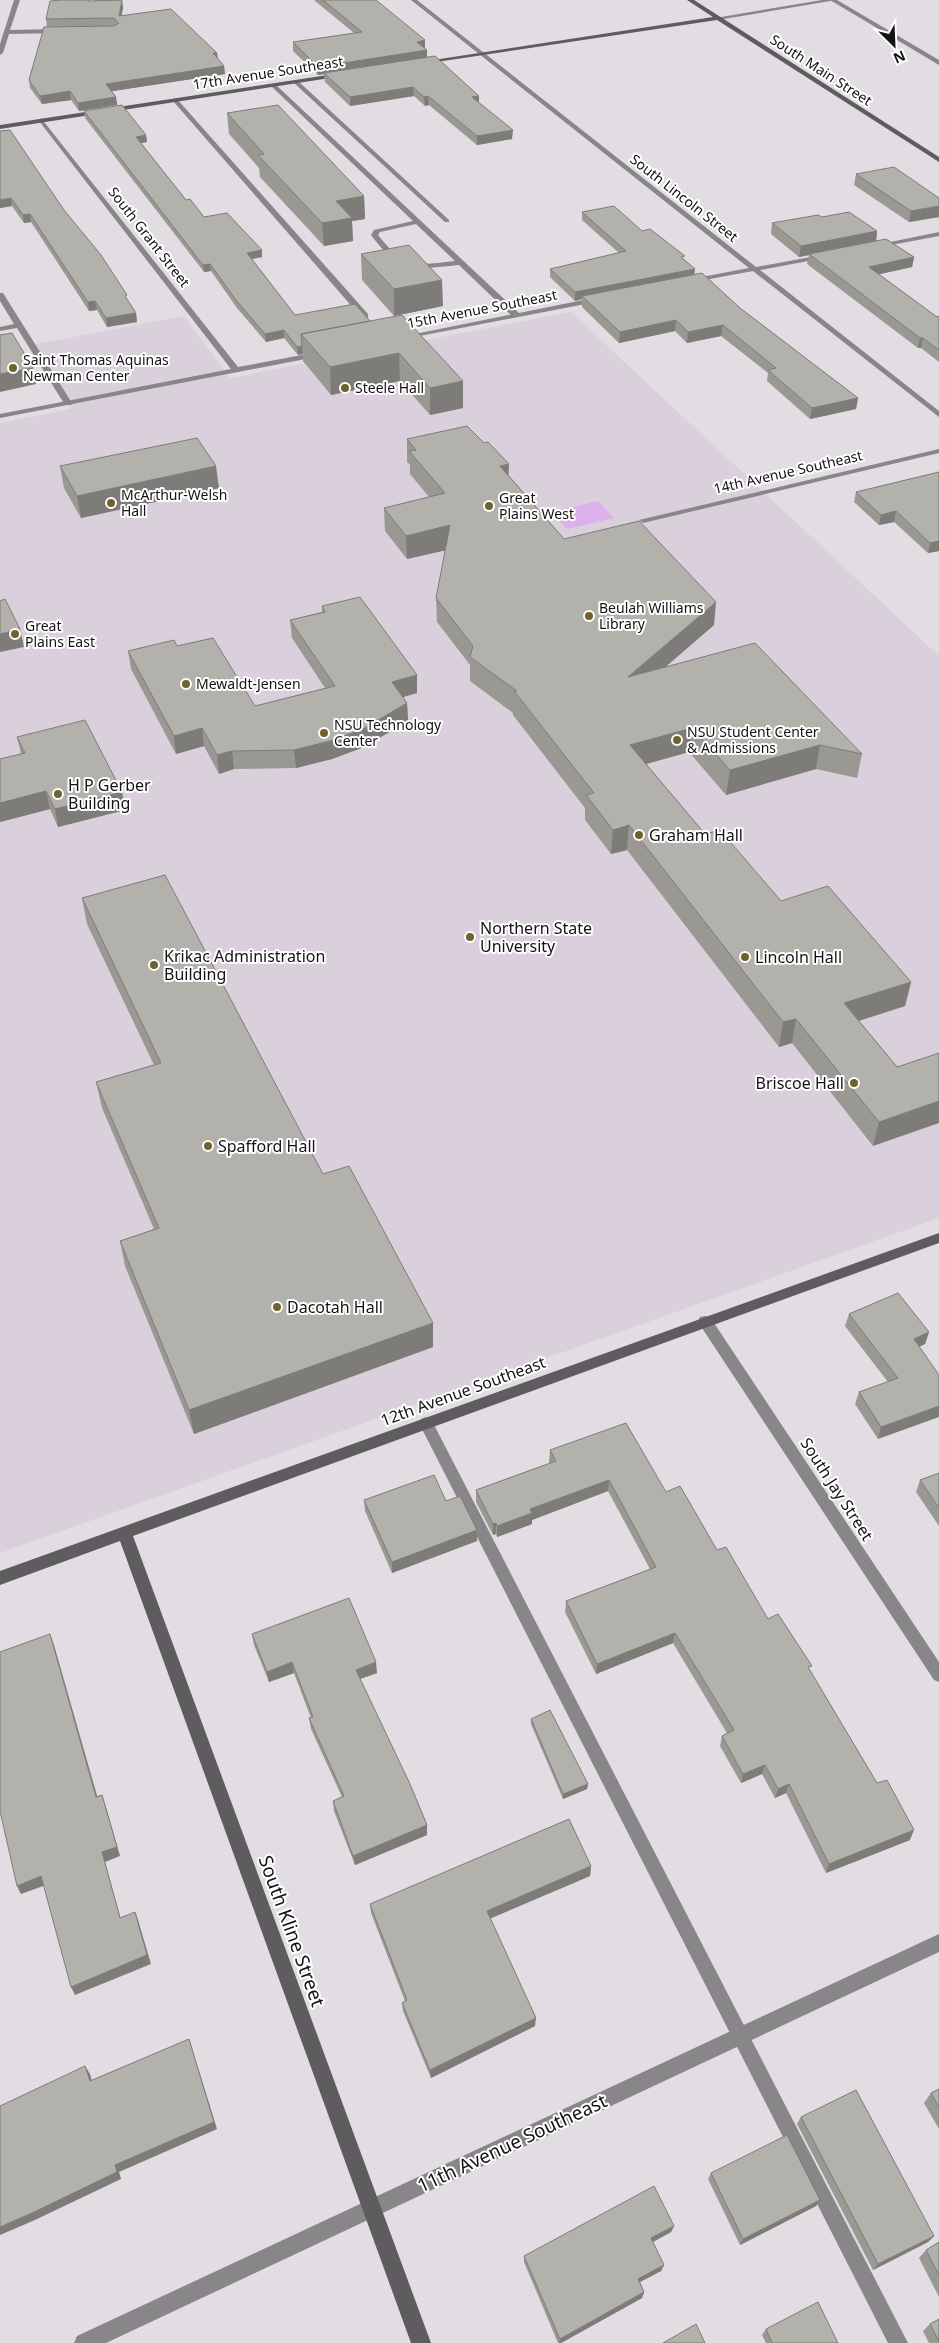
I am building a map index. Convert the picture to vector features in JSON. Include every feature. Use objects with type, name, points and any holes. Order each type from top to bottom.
[{"type":"street","points":[[0,53],[16,0]]},
{"type":"street","name":"South Lincoln Street","points":[[414,0],[939,415]]},
{"type":"street","name":"South Main Street","points":[[690,0],[939,160]]},
{"type":"street","points":[[414,64],[833,0],[939,63]]},
{"type":"street","points":[[7,32],[69,31]]},
{"type":"street","name":"17th Avenue Southeast","points":[[0,126],[345,74]]},
{"type":"street","points":[[296,82],[447,221]]},
{"type":"street","points":[[273,85],[516,315]]},
{"type":"street","points":[[175,100],[371,323]]},
{"type":"street","name":"South Grant Street","points":[[41,120],[236,370]]},
{"type":"street","points":[[418,222],[377,230],[374,235],[390,253],[405,264],[418,266],[462,263]]},
{"type":"street","points":[[871,247],[939,234]]},
{"type":"street","points":[[678,284],[832,254]]},
{"type":"street","points":[[0,295],[68,402]]},
{"type":"street","name":"15th Avenue Southeast","points":[[396,339],[602,298]]},
{"type":"street","points":[[0,329],[19,325]]},
{"type":"street","points":[[0,416],[330,351]]},
{"type":"street","name":"14th Avenue Southeast","points":[[643,520],[939,451]]},
{"type":"street","name":"12th Avenue Southeast","points":[[0,1578],[939,1238]]},
{"type":"street","name":"South Jay Street","points":[[706,1321],[939,1675]]},
{"type":"street","points":[[426,1423],[898,2343]]},
{"type":"street","name":"South Kline Street","points":[[124,1533],[421,2343]]},
{"type":"street","name":"11th Avenue Southeast","points":[[84,2343],[939,1943]]},
{"type":"shaded area","name":"Northern State University","points":[[571,312],[939,656],[939,1218],[0,1553],[0,423],[71,409],[31,345],[184,316],[230,378]]},
{"type":"shaded area","points":[[598,501],[614,518],[567,529],[552,512]]},
{"type":"building","points":[[122,0],[119,16],[171,9],[217,53],[213,53],[224,66],[106,84],[116,97],[78,103],[70,91],[40,96],[29,80],[44,27],[114,26],[119,23],[114,18],[46,19],[50,1]]},
{"type":"building","points":[[323,0],[376,0],[425,40],[417,42],[427,50],[318,67],[293,42],[362,32]]},
{"type":"building","points":[[435,56],[479,96],[472,97],[513,130],[477,136],[428,96],[424,97],[413,87],[350,97],[324,73]]},
{"type":"building","points":[[122,105],[146,135],[136,137],[186,200],[190,199],[204,217],[227,213],[262,250],[247,253],[295,315],[355,304],[370,321],[301,334],[302,346],[297,347],[284,330],[265,334],[236,300],[210,264],[203,265],[84,111]]},
{"type":"building","points":[[278,105],[364,196],[336,201],[352,218],[322,223],[258,155],[264,154],[227,113]]},
{"type":"building","points":[[10,130],[64,210],[101,255],[127,295],[125,296],[136,313],[106,318],[95,301],[88,302],[30,214],[23,215],[11,198],[0,200],[0,131]]},
{"type":"building","points":[[894,167],[939,198],[939,206],[911,211],[856,174]]},
{"type":"building","points":[[614,206],[642,231],[650,229],[685,256],[681,257],[695,269],[575,292],[550,269],[626,251],[582,212]]},
{"type":"building","points":[[849,212],[877,231],[801,246],[772,223],[818,215],[822,217]]},
{"type":"building","points":[[886,239],[914,257],[869,267],[937,317],[939,316],[939,350],[923,338],[920,338],[809,254]]},
{"type":"building","points":[[409,245],[442,280],[394,289],[361,254]]},
{"type":"building","points":[[702,273],[740,308],[858,398],[812,408],[768,370],[776,368],[723,325],[688,332],[676,320],[620,332],[582,296]]},
{"type":"building","points":[[402,315],[463,381],[430,388],[399,353],[330,367],[301,334]]},
{"type":"building","points":[[12,333],[33,368],[0,374],[0,335]]},
{"type":"building","points":[[467,426],[484,443],[488,442],[509,464],[500,466],[564,539],[639,521],[716,602],[628,677],[755,643],[862,754],[820,745],[730,770],[692,728],[630,745],[705,834],[720,830],[781,901],[828,886],[911,982],[844,1003],[897,1067],[939,1053],[939,1101],[879,1122],[796,1019],[783,1022],[629,825],[613,830],[586,795],[594,793],[514,691],[517,691],[470,657],[473,646],[436,598],[450,525],[406,536],[384,508],[445,493],[409,451],[416,450],[407,439]]},
{"type":"building","points":[[197,438],[216,466],[77,496],[60,466]]},
{"type":"building","points":[[939,472],[939,541],[930,543],[896,511],[881,515],[856,492]]},
{"type":"building","points":[[360,597],[417,675],[392,682],[407,703],[363,729],[330,741],[294,750],[232,751],[217,755],[202,728],[174,736],[128,651],[174,640],[177,646],[213,638],[255,706],[335,686],[290,620],[325,612],[322,606]]},
{"type":"building","points":[[5,599],[20,629],[0,634],[0,601]]},
{"type":"building","name":"H P Gerber Building","points":[[85,720],[122,792],[55,809],[46,791],[0,803],[0,759],[25,753],[17,737]]},
{"type":"building","points":[[165,875],[323,1174],[349,1166],[433,1323],[189,1410],[120,1241],[159,1228],[96,1082],[161,1063],[82,898]]},
{"type":"building","points":[[898,1293],[929,1332],[914,1339],[939,1375],[939,1406],[881,1427],[859,1392],[898,1378],[849,1314]]},
{"type":"building","points":[[626,1423],[666,1492],[680,1486],[717,1550],[726,1547],[768,1619],[778,1614],[812,1666],[808,1667],[877,1783],[887,1780],[914,1830],[829,1864],[789,1784],[778,1789],[765,1765],[743,1774],[722,1736],[734,1730],[675,1633],[597,1664],[566,1601],[656,1567],[609,1480],[530,1509],[532,1513],[497,1526],[496,1523],[493,1524],[476,1490],[556,1461],[550,1450]]},
{"type":"building","points":[[939,1473],[939,1508],[920,1480]]},
{"type":"building","points":[[434,1475],[446,1501],[460,1496],[477,1530],[392,1562],[364,1500]]},
{"type":"building","points":[[349,1598],[376,1662],[356,1670],[410,1784],[427,1825],[353,1856],[333,1801],[344,1796],[309,1718],[313,1717],[292,1662],[267,1672],[252,1634]]},
{"type":"building","points":[[50,1634],[96,1797],[102,1795],[117,1847],[102,1852],[120,1918],[135,1912],[147,1955],[71,1987],[41,1876],[17,1886],[0,1811],[0,1652]]},
{"type":"building","points":[[550,1710],[588,1784],[563,1794],[531,1719]]},
{"type":"building","points":[[569,1819],[591,1866],[487,1911],[536,2018],[430,2070],[402,2003],[407,2000],[370,1904]]},
{"type":"building","points":[[189,2039],[214,2122],[115,2165],[117,2172],[0,2227],[0,2106],[85,2066],[90,2081]]},
{"type":"building","points":[[939,2089],[939,2107],[931,2093]]},
{"type":"building","points":[[856,2090],[934,2236],[878,2264],[801,2117]]},
{"type":"building","points":[[787,2135],[820,2200],[743,2239],[711,2173]]},
{"type":"building","points":[[654,2186],[674,2226],[651,2238],[664,2265],[638,2279],[644,2292],[560,2339],[524,2256]]},
{"type":"building","points":[[939,2242],[939,2275],[926,2250]]},
{"type":"building","points":[[818,2302],[838,2343],[772,2343],[766,2329]]},
{"type":"building","points":[[939,2319],[939,2341],[930,2324]]},
{"type":"building","points":[[696,2324],[705,2343],[663,2343]]},
{"type":"place","name":"Saint Thomas Aquinas Newman Center","points":[[13,368]]},
{"type":"place","name":"Steele Hall","points":[[345,388]]},
{"type":"place","name":"McArthur-Welsh Hall","points":[[111,503]]},
{"type":"place","name":"Great Plains West","points":[[489,506]]},
{"type":"place","name":"Beulah Williams Library","points":[[589,616]]},
{"type":"place","name":"Great Plains East","points":[[15,634]]},
{"type":"place","name":"Mewaldt-Jensen","points":[[186,684]]},
{"type":"place","name":"NSU Technology Center","points":[[324,733]]},
{"type":"place","name":"NSU Student Center & Admissions","points":[[677,740]]},
{"type":"place","name":"H P Gerber Building","points":[[58,794]]},
{"type":"place","name":"Graham Hall","points":[[639,835]]},
{"type":"place","name":"Northern State University","points":[[470,937]]},
{"type":"place","name":"Lincoln Hall","points":[[745,957]]},
{"type":"place","name":"Krikac Administration Building","points":[[154,965]]},
{"type":"place","name":"Briscoe Hall","points":[[854,1083]]},
{"type":"place","name":"Spafford Hall","points":[[208,1146]]},
{"type":"place","name":"Dacotah Hall","points":[[277,1307]]}]
